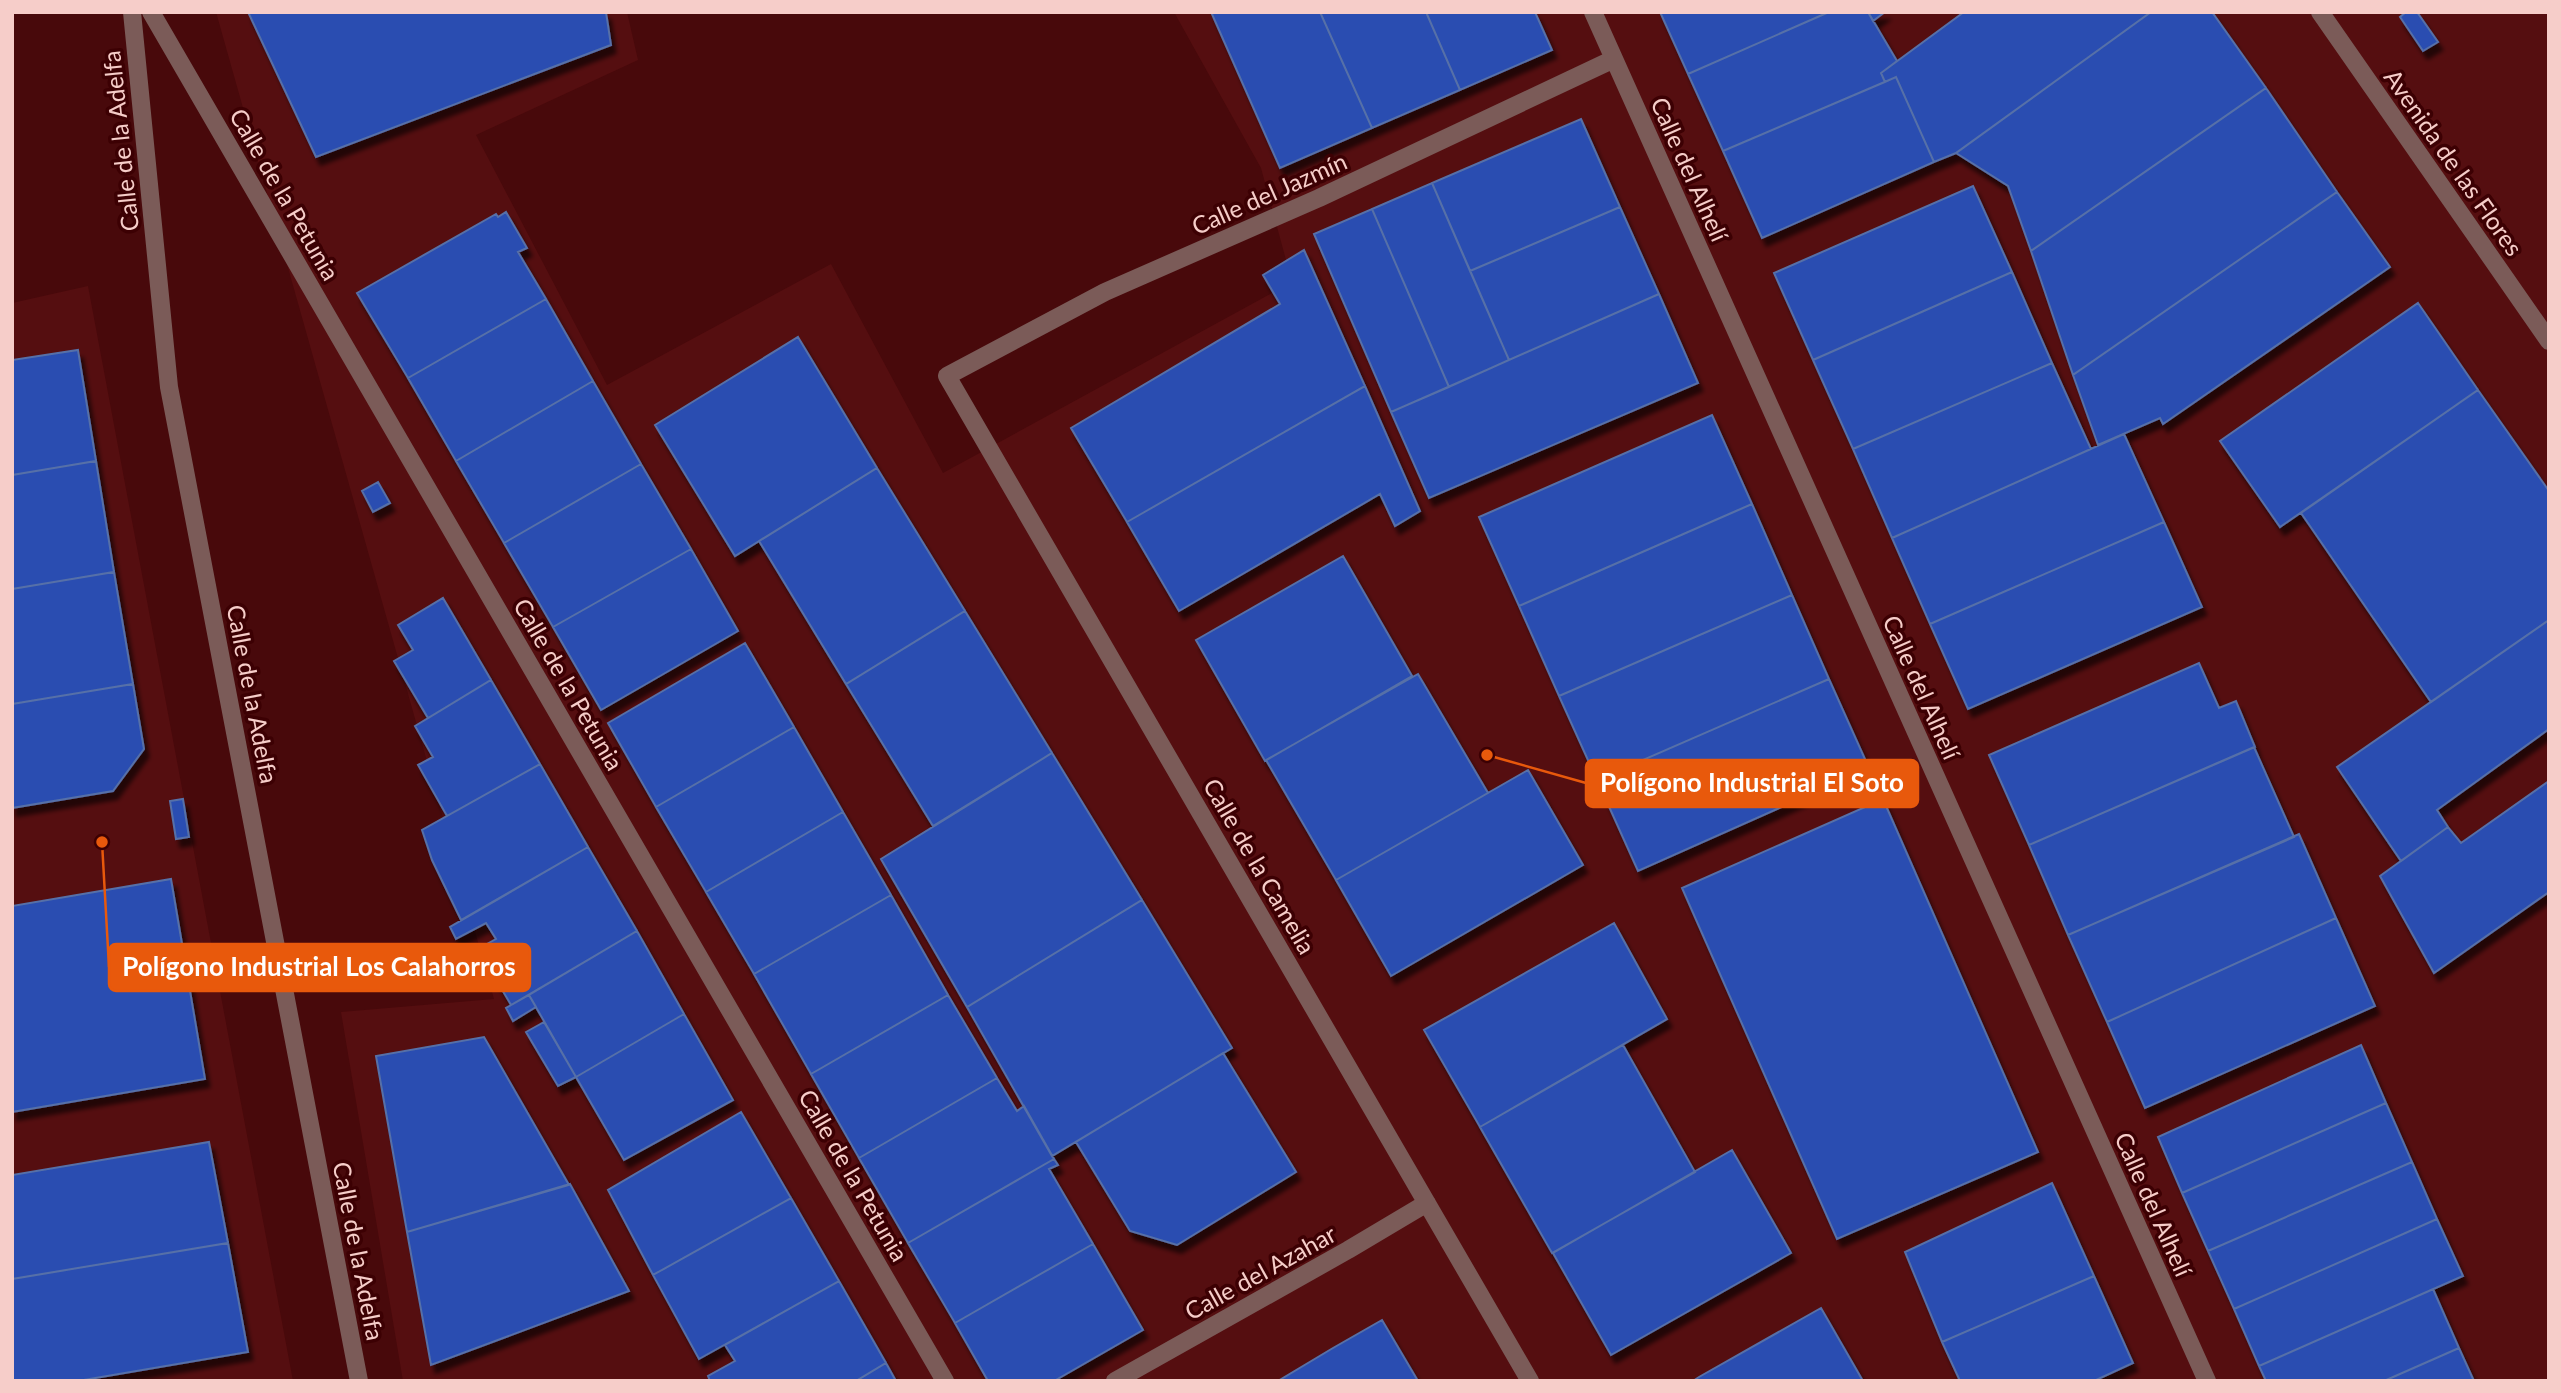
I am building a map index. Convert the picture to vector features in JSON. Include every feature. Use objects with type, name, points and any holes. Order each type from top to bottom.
[{"type":"street","name":"Calle de la Adelfa","points":[[132,12],[169,387],[359,1381]]},
{"type":"street","name":"Calle de la Petunia","points":[[151,12],[945,1381]]},
{"type":"street","name":"Calle del Alhelí","points":[[1593,12],[2207,1381]]},
{"type":"street","name":"Avenida de las Flores","points":[[2320,12],[2549,341]]},
{"type":"street","name":"Calle del Jazmín","points":[[947,376],[1105,292],[1318,198],[1614,59]]},
{"type":"street","name":"Calle de la Camelia","points":[[947,376],[1530,1381]]},
{"type":"street","name":"Calle del Azahar","points":[[1115,1381],[1348,1251],[1427,1203]]},
{"type":"shaded area","points":[[216,12],[627,12],[638,60],[476,135],[607,385],[831,264],[943,473],[1292,282],[1261,168],[1174,12],[2549,12],[2549,1381],[403,1381],[341,1012],[494,999]]},
{"type":"shaded area","points":[[88,286],[293,1381],[12,1381],[12,303]]},
{"type":"building","points":[[248,12],[606,12],[611,45],[316,157]]},
{"type":"building","points":[[1211,12],[1320,12],[1372,128],[1280,168]]},
{"type":"building","points":[[1320,12],[1426,12],[1460,90],[1372,128]]},
{"type":"building","points":[[1426,12],[1535,12],[1552,50],[1460,90]]},
{"type":"building","points":[[1660,12],[1829,12],[1688,74]]},
{"type":"building","points":[[1829,12],[1868,12],[1897,61],[1881,73],[1885,82],[1723,151],[1688,74]]},
{"type":"building","points":[[1868,12],[1885,12],[1873,21]]},
{"type":"building","points":[[1964,12],[2151,12],[1956,153],[1934,162],[1896,77],[1885,82],[1881,73]]},
{"type":"building","points":[[2151,12],[2212,12],[2266,88],[2031,251],[2008,186],[1956,153]]},
{"type":"building","points":[[2406,12],[2417,12],[2438,42],[2423,51],[2400,17]]},
{"type":"building","points":[[1896,77],[1934,162],[1762,238],[1723,151]]},
{"type":"building","points":[[2266,88],[2337,192],[2073,375],[2031,251]]},
{"type":"building","points":[[1581,119],[1620,207],[1470,271],[1432,183]]},
{"type":"building","points":[[1432,183],[1509,360],[1449,387],[1372,209]]},
{"type":"building","points":[[1973,186],[2012,272],[1813,360],[1774,273]]},
{"type":"building","points":[[2337,192],[2390,267],[2163,424],[2160,418],[2098,445],[2073,375]]},
{"type":"building","points":[[1620,207],[1659,294],[1509,360],[1470,271]]},
{"type":"building","points":[[1372,209],[1449,387],[1391,412],[1314,234]]},
{"type":"building","points":[[506,212],[527,248],[518,252],[546,299],[408,378],[357,293],[496,214],[498,217]]},
{"type":"building","points":[[1304,250],[1365,386],[1127,522],[1071,428],[1280,304],[1263,275]]},
{"type":"building","points":[[2012,272],[2052,363],[1853,449],[1813,360]]},
{"type":"building","points":[[1659,294],[1698,383],[1429,498],[1391,412]]},
{"type":"building","points":[[546,299],[593,381],[456,461],[408,378]]},
{"type":"building","points":[[2418,303],[2478,390],[2280,527],[2220,441]]},
{"type":"building","points":[[798,337],[877,468],[735,556],[655,425]]},
{"type":"building","points":[[78,350],[96,461],[12,475],[12,360]]},
{"type":"building","points":[[2052,363],[2091,449],[1892,538],[1853,449]]},
{"type":"building","points":[[593,381],[641,464],[504,543],[456,461]]},
{"type":"building","points":[[1365,386],[1420,511],[1395,526],[1380,494],[1179,611],[1127,522]]},
{"type":"building","points":[[2478,390],[2549,491],[2549,620],[2431,702],[2301,513]]},
{"type":"building","points":[[1712,415],[1752,504],[1519,606],[1479,517]]},
{"type":"building","points":[[2124,434],[2164,522],[1930,624],[1892,538]]},
{"type":"building","points":[[96,461],[114,572],[12,589],[12,475]]},
{"type":"building","points":[[641,464],[691,549],[553,627],[504,543]]},
{"type":"building","points":[[877,468],[965,611],[846,684],[759,541]]},
{"type":"building","points":[[378,482],[390,503],[373,512],[362,491]]},
{"type":"building","points":[[1752,504],[1792,595],[1559,696],[1519,606]]},
{"type":"building","points":[[2164,522],[2202,607],[1968,709],[1930,624]]},
{"type":"building","points":[[691,549],[738,631],[601,710],[553,627]]},
{"type":"building","points":[[1343,556],[1412,676],[1265,761],[1196,640]]},
{"type":"building","points":[[114,572],[133,684],[12,704],[12,589]]},
{"type":"building","points":[[1792,595],[1829,679],[1597,780],[1559,696]]},
{"type":"building","points":[[443,598],[491,680],[428,718],[394,661],[413,650],[398,625]]},
{"type":"building","points":[[965,611],[1052,753],[933,826],[846,684]]},
{"type":"building","points":[[2549,620],[2549,729],[2437,810],[2448,827],[2401,861],[2337,767]]},
{"type":"building","points":[[745,643],[794,727],[656,807],[608,723]]},
{"type":"building","points":[[2199,663],[2219,708],[2236,701],[2255,747],[2029,845],[1989,755]]},
{"type":"building","points":[[1418,674],[1488,793],[1336,880],[1266,760]]},
{"type":"building","points":[[1829,679],[1869,768],[1638,871],[1597,780]]},
{"type":"building","points":[[491,680],[540,764],[447,816],[418,765],[433,757],[415,726]]},
{"type":"building","points":[[133,684],[144,749],[113,791],[12,808],[12,704]]},
{"type":"building","points":[[794,727],[843,812],[706,892],[656,807]]},
{"type":"building","points":[[2254,747],[2294,837],[2068,935],[2029,845]]},
{"type":"building","points":[[1052,753],[1142,900],[967,1007],[881,859]]},
{"type":"building","points":[[540,764],[588,847],[461,920],[432,860],[422,830]]},
{"type":"building","points":[[1528,770],[1583,865],[1391,976],[1336,880]]},
{"type":"building","points":[[2549,781],[2549,892],[2434,973],[2380,876],[2448,827],[2461,843]]},
{"type":"building","points":[[183,799],[189,837],[176,839],[170,801]]},
{"type":"building","points":[[1883,799],[2038,1152],[1837,1239],[1682,888]]},
{"type":"building","points":[[843,812],[891,895],[754,974],[706,892]]},
{"type":"building","points":[[2299,834],[2336,918],[2107,1022],[2068,935]]},
{"type":"building","points":[[588,847],[637,931],[511,1005],[478,949],[496,939],[486,923],[456,939],[450,927]]},
{"type":"building","points":[[171,879],[205,1079],[12,1112],[12,906]]},
{"type":"building","points":[[891,895],[948,995],[811,1074],[754,974]]},
{"type":"building","points":[[1142,900],[1232,1048],[1052,1156],[967,1007]]},
{"type":"building","points":[[2336,918],[2375,1006],[2145,1108],[2107,1022]]},
{"type":"building","points":[[1614,923],[1667,1019],[1480,1127],[1424,1030]]},
{"type":"building","points":[[637,931],[684,1014],[576,1077],[529,995]]},
{"type":"building","points":[[529,995],[536,1007],[513,1021],[506,1008]]},
{"type":"building","points":[[948,995],[997,1078],[859,1158],[811,1074]]},
{"type":"building","points":[[684,1014],[733,1100],[624,1160],[576,1077]]},
{"type":"building","points":[[544,1022],[576,1077],[558,1086],[526,1032]]},
{"type":"building","points":[[484,1037],[569,1185],[407,1232],[376,1056]]},
{"type":"building","points":[[1623,1045],[1695,1172],[1552,1253],[1480,1127]]},
{"type":"building","points":[[2361,1045],[2386,1103],[2182,1193],[2158,1137]]},
{"type":"building","points":[[1223,1053],[1296,1172],[1177,1245],[1130,1231],[1076,1142]]},
{"type":"building","points":[[997,1078],[1017,1111],[1024,1106],[1054,1159],[908,1243],[859,1158]]},
{"type":"building","points":[[2386,1103],[2412,1162],[2208,1251],[2182,1193]]},
{"type":"building","points":[[741,1112],[791,1198],[653,1275],[608,1190]]},
{"type":"building","points":[[209,1142],[228,1243],[12,1279],[12,1175]]},
{"type":"building","points":[[1732,1150],[1791,1253],[1611,1355],[1553,1253]]},
{"type":"building","points":[[1054,1159],[1058,1165],[1049,1169],[1093,1244],[955,1323],[908,1243]]},
{"type":"building","points":[[2412,1162],[2437,1219],[2234,1309],[2208,1251]]},
{"type":"building","points":[[2052,1183],[2094,1276],[1942,1342],[1905,1252]]},
{"type":"building","points":[[570,1184],[629,1291],[431,1365],[407,1232]]},
{"type":"building","points":[[791,1198],[839,1281],[699,1359],[653,1275]]},
{"type":"building","points":[[2437,1219],[2463,1276],[2259,1366],[2234,1309]]},
{"type":"building","points":[[228,1243],[248,1352],[78,1381],[12,1381],[12,1279]]},
{"type":"building","points":[[1093,1244],[1143,1330],[1054,1381],[988,1381],[955,1323]]},
{"type":"building","points":[[2094,1276],[2133,1363],[2094,1381],[1960,1381],[1942,1342]]},
{"type":"building","points":[[839,1281],[886,1363],[856,1381],[710,1381],[708,1376],[735,1361],[725,1345]]},
{"type":"building","points":[[2433,1289],[2459,1348],[2384,1381],[2266,1381],[2259,1366]]},
{"type":"building","points":[[1821,1308],[1863,1381],[1693,1381],[1699,1377]]},
{"type":"building","points":[[1382,1320],[1418,1381],[1278,1381],[1333,1348]]},
{"type":"building","points":[[2459,1348],[2474,1381],[2384,1381]]},
{"type":"building","points":[[886,1363],[896,1381],[856,1381]]},
{"type":"place","name":"Polígono Industrial El Soto","points":[[1487,755]]},
{"type":"place","name":"Polígono Industrial Los Calahorros","points":[[102,842]]}]
